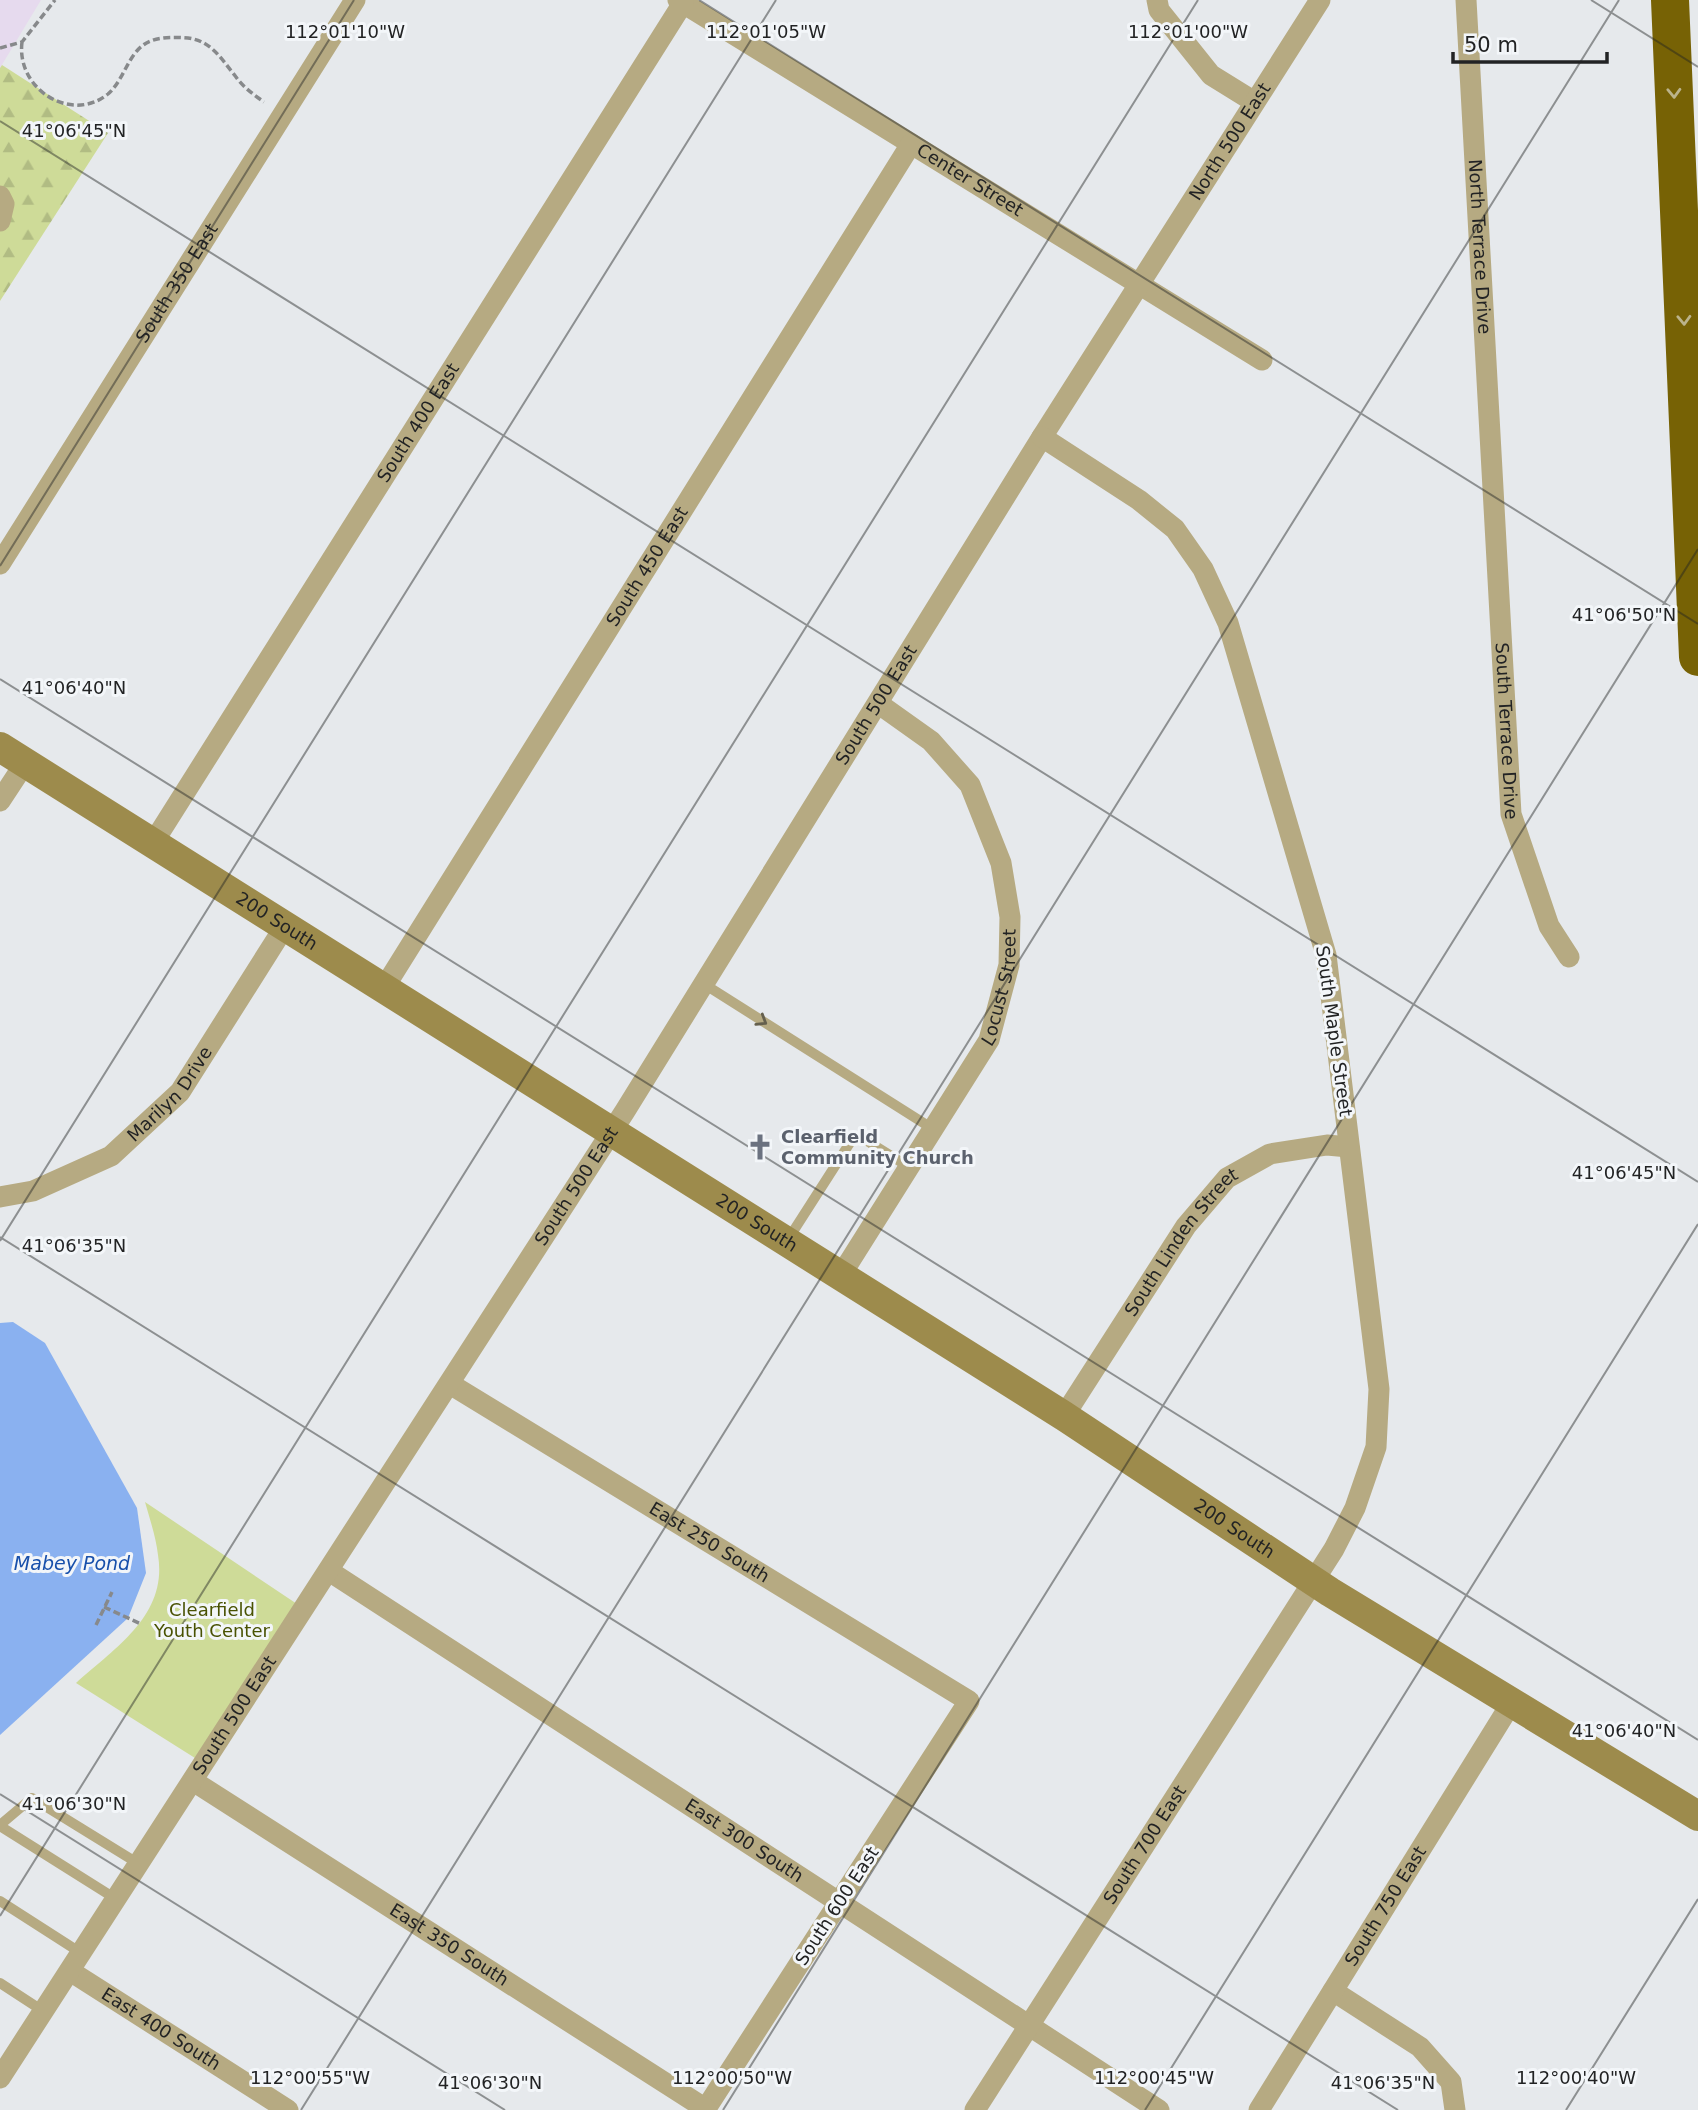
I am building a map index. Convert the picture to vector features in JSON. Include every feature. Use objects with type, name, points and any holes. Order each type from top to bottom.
[{"type":"highway","points":[[1670,0],[1698,657]]},
{"type":"street","name":"South 350 East","points":[[0,564],[355,0]]},
{"type":"street","points":[[1157,0],[1159,10],[1210,75],[1253,101]]},
{"type":"street","name":"North 500 East","points":[[1139,284],[1253,101],[1320,0]]},
{"type":"street","name":"North Terrace Drive","points":[[1466,0],[1494,492]]},
{"type":"street","name":"Center Street","points":[[680,2],[1262,360]]},
{"type":"street","name":"South 400 East","points":[[153,842],[680,2]]},
{"type":"street","name":"South 450 East","points":[[384,988],[911,144]]},
{"type":"street","points":[[0,196],[4,204],[0,220]]},
{"type":"street","name":"South 500 East","points":[[0,2078],[612,1132],[1139,284]]},
{"type":"street","name":"South Maple Street","points":[[1042,437],[1139,500],[1175,529],[1203,569],[1228,622],[1326,955],[1379,1389],[1376,1447],[1354,1508],[1314,1580]]},
{"type":"street","name":"South Terrace Drive","points":[[1494,492],[1511,814],[1549,926],[1569,957]]},
{"type":"street","name":"Locust Street","points":[[841,1275],[989,1040],[1009,965],[1010,917],[1001,863],[970,785],[931,741],[879,704]]},
{"type":"street","name":"200 South","points":[[0,747],[1064,1416],[1314,1580],[1698,1816]]},
{"type":"street","points":[[0,801],[25,762]]},
{"type":"street","name":"Marilyn Drive","points":[[0,1197],[33,1191],[111,1156],[180,1093],[285,926]]},
{"type":"street","name":"South Linden Street","points":[[1064,1416],[1186,1226],[1227,1178],[1269,1154],[1328,1145],[1349,1147]]},
{"type":"street","name":"East 250 South","points":[[450,1384],[969,1701]]},
{"type":"street","name":"East 300 South","points":[[329,1571],[1159,2110]]},
{"type":"street","name":"South 700 East","points":[[975,2110],[1314,1580]]},
{"type":"street","name":"South 600 East","points":[[706,2109],[969,1701]]},
{"type":"street","name":"South 750 East","points":[[1259,2110],[1512,1702]]},
{"type":"street","name":"East 350 South","points":[[192,1781],[706,2109]]},
{"type":"street","name":"East 400 South","points":[[76,1962],[288,2110]]},
{"type":"street","points":[[1333,1991],[1420,2047],[1451,2082],[1455,2110]]},
{"type":"lane","points":[[704,984],[933,1129]]},
{"type":"lane","points":[[787,1241],[853,1138],[864,1139],[909,1167]]},
{"type":"lane","points":[[117,1899],[0,1826],[32,1798],[139,1864]]},
{"type":"lane","points":[[0,1901],[76,1962]]},
{"type":"lane","points":[[0,1983],[43,2011]]},
{"type":"path","points":[[55,0],[23,42],[20,59],[37,90],[52,99],[71,104],[106,96],[120,82],[140,47],[167,37],[191,38],[212,47],[248,90],[264,102]]},
{"type":"path","points":[[0,48],[23,42]]},
{"type":"path","points":[[96,1625],[111,1592]]},
{"type":"path","points":[[104,1607],[141,1625]]},
{"type":"shaded area","points":[[0,0],[41,0],[0,68]]},
{"type":"green space","points":[[2,65],[108,133],[0,301],[0,68]]},
{"type":"green space","name":"Clearfield Youth Center","points":[[145,1502],[297,1604],[195,1758],[76,1683],[122,1643],[147,1613],[155,1595],[159,1576],[158,1555]]},
{"type":"water","name":"Mabey Pond","points":[[13,1322],[45,1343],[137,1508],[146,1573],[128,1618],[0,1735],[0,1323]]},
{"type":"place","name":"Clearfield Community Church","points":[[760,1147]]}]
